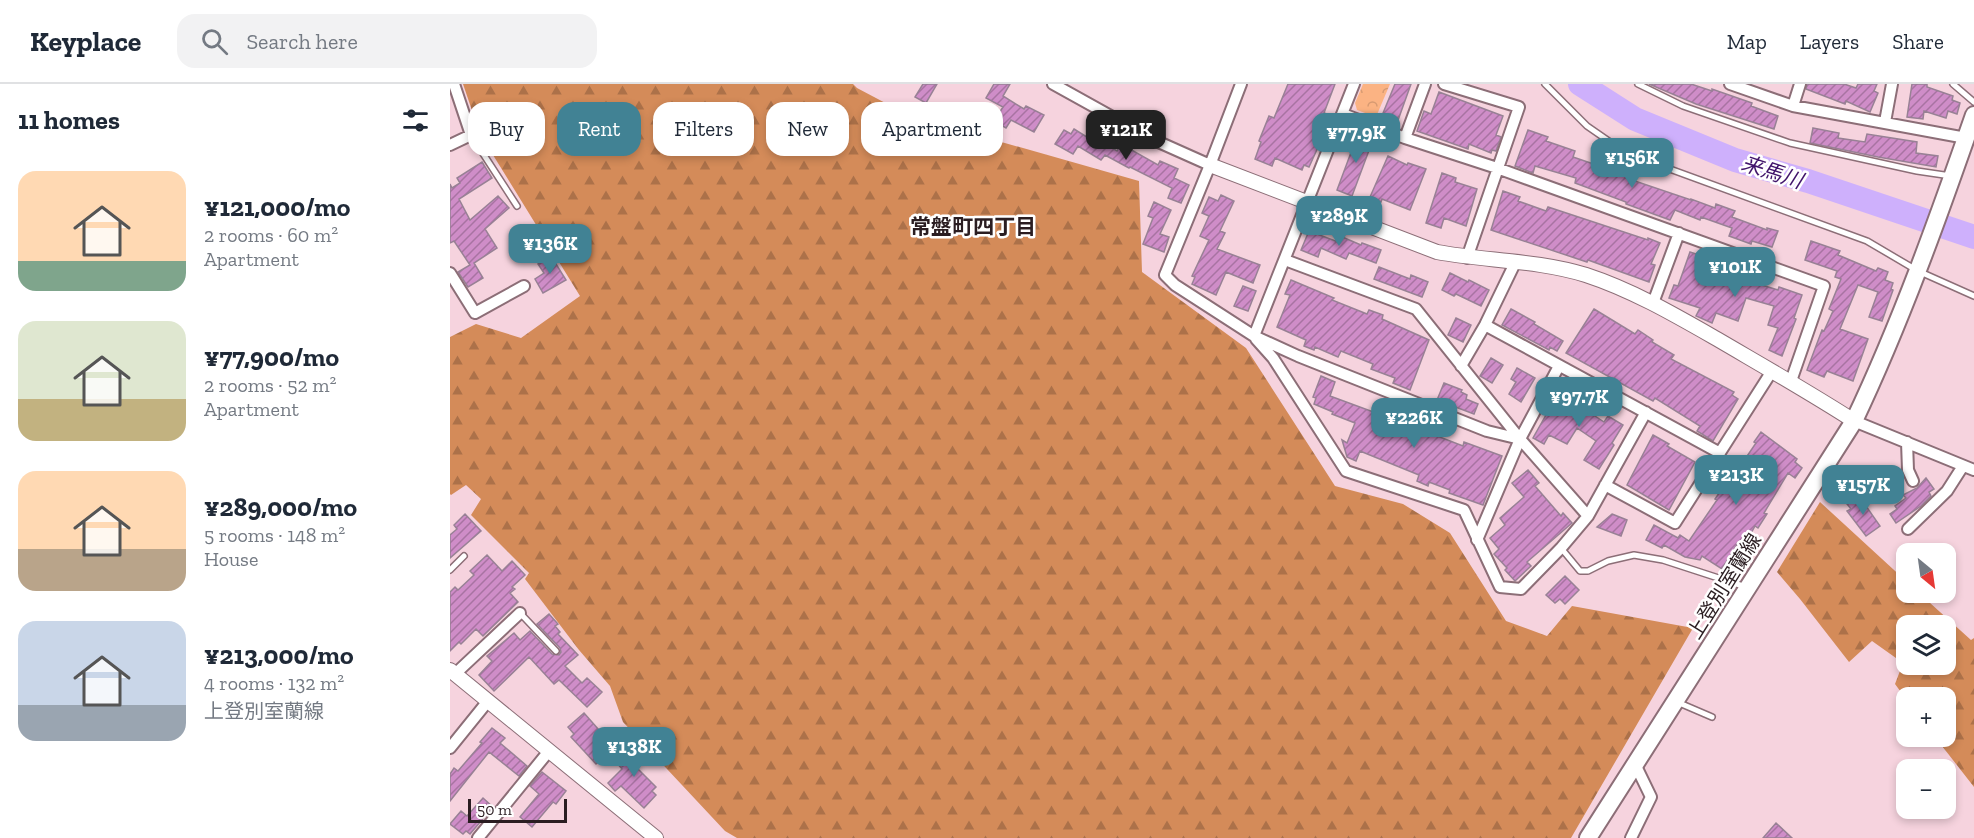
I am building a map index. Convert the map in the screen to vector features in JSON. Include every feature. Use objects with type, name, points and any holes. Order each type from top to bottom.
[{"type":"main road","name":"上登別室蘭線","points":[[1588,838],[1854,421],[1882,362],[1918,271],[1974,115]]},
{"type":"street","points":[[453,84],[468,126]]},
{"type":"street","points":[[1053,84],[1154,140],[1210,165],[1437,252],[1467,258],[1516,261],[1586,275],[1653,303],[1791,381],[1854,421],[1969,468],[1908,529]]},
{"type":"street","points":[[1241,84],[1165,274],[1175,285],[1254,336],[1298,356],[1487,431],[1520,439]]},
{"type":"street","points":[[1254,336],[1354,84]]},
{"type":"street","points":[[1405,138],[1425,84]]},
{"type":"street","points":[[1444,84],[1519,107],[1467,258]]},
{"type":"street","points":[[1730,84],[1793,106],[1966,138]]},
{"type":"street","points":[[1793,106],[1800,84]]},
{"type":"street","points":[[1885,122],[1892,84]]},
{"type":"street","points":[[1343,114],[1824,286],[1791,381]]},
{"type":"street","points":[[450,145],[468,136]]},
{"type":"street","points":[[1653,303],[1679,233]]},
{"type":"street","points":[[1285,260],[1416,309],[1520,439],[1588,516]]},
{"type":"street","points":[[1461,366],[1485,326],[1516,261]]},
{"type":"street","points":[[450,273],[475,314],[524,286]]},
{"type":"street","points":[[1485,326],[1720,453]]},
{"type":"street","points":[[1254,336],[1273,358],[1346,471],[1464,510],[1500,587],[1521,589],[1588,516],[1646,412]]},
{"type":"street","points":[[1477,540],[1520,439],[1559,366]]},
{"type":"street","points":[[1605,485],[1676,523],[1772,371]]},
{"type":"street","points":[[1907,442],[1908,470],[1913,480]]},
{"type":"street","points":[[520,613],[452,672],[656,838]]},
{"type":"street","points":[[450,748],[488,702]]},
{"type":"street","points":[[478,838],[549,751]]},
{"type":"street","points":[[1631,838],[1651,797],[1635,764]]},
{"type":"lane","points":[[1545,84],[1587,126],[1626,153],[1867,241],[1918,271],[1974,296]]},
{"type":"lane","points":[[1638,84],[1683,106],[1790,143],[1917,171],[1951,176]]},
{"type":"lane","points":[[1953,84],[1974,102]]},
{"type":"lane","points":[[485,156],[517,206]]},
{"type":"lane","points":[[1561,548],[1580,571],[1588,571],[1608,561],[1634,555],[1663,560],[1747,587]]},
{"type":"lane","points":[[450,570],[464,556]]},
{"type":"lane","points":[[520,613],[556,651]]},
{"type":"lane","points":[[1675,702],[1712,717]]},
{"type":"green space","points":[[463,84],[853,84],[884,102],[861,102],[861,156],[1003,156],[1003,142],[1139,181],[1142,272],[1246,348],[1335,486],[1403,504],[1450,533],[1506,621],[1547,636],[1572,606],[1693,628],[1571,838],[737,838],[725,831],[623,722],[610,686],[579,650],[525,579],[529,573],[471,515],[481,499],[466,485],[450,494],[450,337],[476,324],[521,338],[580,296],[494,156],[545,156],[545,102],[469,102]]},
{"type":"green space","points":[[1363,84],[1390,84],[1376,117],[1357,110],[1355,103]]},
{"type":"green space","points":[[1820,502],[1896,572],[1896,603],[1930,603],[1943,615],[1896,615],[1896,658],[1872,641],[1849,662],[1777,572]]},
{"type":"green space","points":[[1956,626],[1971,640],[1974,638],[1974,787],[1956,764],[1956,759],[1952,759],[1943,747],[1956,747],[1956,687],[1897,687],[1895,684],[1898,675],[1956,675]]},
{"type":"building","points":[[923,84],[937,84],[927,102],[915,97]]},
{"type":"building","points":[[994,84],[1010,84],[1003,96],[1024,109],[1026,106],[1044,115],[1034,132],[1011,120],[1006,128],[1003,126],[1003,102],[994,102],[986,98]]},
{"type":"building","points":[[1288,84],[1335,84],[1324,113],[1327,114],[1315,143],[1319,145],[1309,167],[1304,165],[1302,170],[1275,158],[1272,166],[1255,159],[1269,116],[1274,118]]},
{"type":"building","points":[[1395,84],[1411,84],[1397,123],[1381,118]]},
{"type":"building","points":[[1649,84],[1691,84],[1712,91],[1712,89],[1752,103],[1751,106],[1778,116],[1774,129],[1696,104]]},
{"type":"building","points":[[1807,84],[1844,84],[1856,88],[1858,84],[1877,84],[1874,91],[1878,93],[1870,112],[1846,101],[1845,104],[1806,89]]},
{"type":"building","points":[[1912,84],[1927,84],[1927,87],[1953,96],[1952,100],[1960,103],[1957,114],[1948,111],[1946,118],[1924,111],[1923,119],[1907,117]]},
{"type":"building","points":[[1439,92],[1503,116],[1496,135],[1501,137],[1496,151],[1492,150],[1491,153],[1469,144],[1468,149],[1417,131],[1424,111],[1431,114]]},
{"type":"building","points":[[1813,128],[1839,133],[1838,138],[1865,142],[1867,134],[1917,142],[1916,153],[1938,156],[1936,167],[1810,143]]},
{"type":"building","points":[[1074,129],[1090,139],[1092,136],[1117,151],[1121,144],[1158,165],[1160,161],[1178,169],[1174,178],[1189,185],[1181,203],[1168,198],[1172,188],[1105,155],[1101,160],[1078,146],[1073,154],[1055,144],[1064,130],[1071,134]]},
{"type":"building","points":[[1528,130],[1548,137],[1546,141],[1575,151],[1573,157],[1626,175],[1626,178],[1715,208],[1716,204],[1735,211],[1732,217],[1767,230],[1767,228],[1778,231],[1772,247],[1752,241],[1751,244],[1729,236],[1732,228],[1701,217],[1700,220],[1675,210],[1670,220],[1575,183],[1576,178],[1535,166],[1533,173],[1515,166]]},
{"type":"building","points":[[1359,131],[1374,137],[1352,196],[1337,190]]},
{"type":"building","points":[[1388,156],[1407,165],[1408,163],[1426,169],[1410,210],[1382,199],[1381,202],[1370,197]]},
{"type":"building","points":[[482,162],[492,178],[459,199],[470,220],[498,196],[509,208],[485,229],[497,248],[474,263],[483,278],[468,287],[458,272],[470,265],[454,241],[450,243],[450,184],[452,188],[460,183],[457,178]]},
{"type":"building","points":[[1442,173],[1456,178],[1455,182],[1477,189],[1466,226],[1444,218],[1441,228],[1426,223]]},
{"type":"building","points":[[1503,191],[1520,197],[1518,201],[1546,211],[1548,207],[1660,243],[1651,264],[1655,265],[1649,282],[1588,260],[1587,262],[1491,230]]},
{"type":"building","points":[[1221,195],[1234,201],[1220,231],[1225,233],[1217,249],[1260,265],[1253,283],[1226,272],[1216,295],[1192,284],[1195,277],[1192,276],[1209,240],[1200,236],[1209,216],[1202,213],[1209,197],[1218,201]]},
{"type":"building","points":[[1154,202],[1171,210],[1160,234],[1169,237],[1164,252],[1143,244],[1153,218],[1148,216]]},
{"type":"building","points":[[1309,231],[1338,242],[1340,236],[1381,250],[1376,263],[1349,253],[1346,259],[1321,248],[1318,257],[1301,250]]},
{"type":"building","points":[[1811,241],[1840,251],[1838,255],[1876,271],[1878,268],[1888,272],[1885,280],[1893,283],[1891,289],[1893,290],[1882,321],[1869,317],[1878,292],[1858,285],[1840,329],[1868,339],[1853,381],[1827,371],[1824,377],[1807,370],[1822,330],[1824,331],[1833,311],[1829,309],[1841,279],[1835,277],[1837,271],[1805,260]]},
{"type":"building","points":[[1690,252],[1705,257],[1702,266],[1739,280],[1741,275],[1753,280],[1752,282],[1778,290],[1779,287],[1802,295],[1782,356],[1769,350],[1778,328],[1768,325],[1774,306],[1746,298],[1738,321],[1716,313],[1712,323],[1696,316],[1700,308],[1669,298],[1674,285],[1678,286]]},
{"type":"building","points":[[551,256],[566,280],[543,293],[535,279],[544,273],[538,264]]},
{"type":"building","points":[[1379,267],[1410,279],[1411,275],[1428,282],[1422,297],[1374,279]]},
{"type":"building","points":[[1450,273],[1489,290],[1481,306],[1442,290]]},
{"type":"building","points":[[1291,280],[1367,314],[1369,310],[1383,315],[1382,319],[1429,340],[1410,390],[1393,383],[1395,378],[1371,369],[1373,364],[1341,351],[1338,357],[1315,347],[1314,350],[1304,346],[1306,340],[1277,327],[1290,295],[1285,294]]},
{"type":"building","points":[[1243,286],[1256,291],[1248,311],[1234,306]]},
{"type":"building","points":[[1511,309],[1563,341],[1557,351],[1550,347],[1549,350],[1502,325]]},
{"type":"building","points":[[1594,309],[1635,334],[1638,330],[1653,340],[1652,342],[1674,355],[1671,359],[1734,392],[1732,395],[1738,399],[1713,441],[1697,431],[1700,426],[1655,398],[1653,401],[1566,353]]},
{"type":"building","points":[[1456,318],[1471,325],[1463,342],[1448,335]]},
{"type":"building","points":[[1491,358],[1503,365],[1492,383],[1480,376]]},
{"type":"building","points":[[1517,368],[1535,378],[1521,402],[1509,394],[1516,382],[1511,379]]},
{"type":"building","points":[[1321,376],[1335,382],[1330,396],[1379,414],[1405,427],[1406,424],[1463,446],[1464,442],[1502,456],[1483,505],[1449,493],[1450,490],[1429,482],[1428,486],[1417,481],[1419,475],[1360,451],[1356,461],[1347,457],[1342,440],[1347,443],[1355,423],[1314,404],[1316,398],[1313,397]]},
{"type":"building","points":[[1444,383],[1462,390],[1461,392],[1467,395],[1466,399],[1478,404],[1474,414],[1437,400]]},
{"type":"building","points":[[1559,392],[1604,422],[1608,416],[1623,425],[1599,469],[1584,460],[1596,441],[1577,428],[1567,444],[1549,435],[1544,444],[1533,438]]},
{"type":"building","points":[[1761,432],[1797,459],[1795,462],[1802,468],[1795,478],[1788,473],[1764,513],[1767,514],[1758,528],[1755,526],[1744,546],[1738,543],[1722,569],[1702,556],[1700,560],[1685,557],[1664,545],[1662,548],[1646,540],[1654,525],[1678,538],[1680,535],[1689,541],[1717,500],[1715,499],[1722,489],[1724,490],[1756,443],[1754,442]]},
{"type":"building","points":[[1653,435],[1695,462],[1669,510],[1627,485]]},
{"type":"building","points":[[1528,470],[1539,483],[1535,486],[1561,516],[1563,513],[1572,523],[1527,562],[1531,566],[1515,581],[1494,554],[1499,549],[1490,538],[1505,525],[1500,518],[1524,497],[1512,483]]},
{"type":"building","points":[[1926,478],[1934,489],[1929,492],[1931,496],[1921,506],[1896,523],[1890,514],[1897,509],[1895,506],[1906,498],[1903,495],[1917,488]]},
{"type":"building","points":[[1859,496],[1880,526],[1866,536],[1847,511],[1851,509],[1847,504]]},
{"type":"building","points":[[465,514],[481,531],[450,558],[450,535],[457,529],[454,525]]},
{"type":"building","points":[[1612,514],[1627,520],[1621,536],[1597,527]]},
{"type":"building","points":[[487,555],[502,571],[512,561],[525,575],[512,587],[515,589],[510,593],[518,602],[483,636],[476,629],[450,651],[450,592],[455,587],[458,590],[474,575],[470,571]]},
{"type":"building","points":[[1565,576],[1579,590],[1565,604],[1560,599],[1555,603],[1546,595]]},
{"type":"building","points":[[549,614],[558,624],[555,626],[560,632],[558,634],[578,655],[565,666],[582,683],[587,678],[602,692],[587,707],[559,680],[554,684],[529,657],[494,691],[479,675],[492,661],[487,656],[514,633],[520,640],[530,631],[552,654],[559,655],[560,648],[537,624]]},
{"type":"building","points":[[584,713],[614,747],[596,764],[571,737],[574,734],[568,727]]},
{"type":"building","points":[[492,728],[505,738],[500,743],[527,766],[519,776],[489,752],[450,801],[450,774],[454,768],[458,771]]},
{"type":"building","points":[[631,748],[635,753],[639,749],[647,758],[637,768],[656,787],[652,791],[656,795],[644,808],[621,786],[615,791],[608,783],[622,769],[617,763]]},
{"type":"building","points":[[542,772],[566,791],[556,804],[553,802],[532,827],[520,817],[539,794],[530,786]]},
{"type":"building","points":[[483,798],[493,807],[470,834],[466,831],[463,834],[450,824],[461,811],[467,816]]},
{"type":"building","points":[[1776,823],[1792,838],[1763,838]]},
{"type":"waterway","name":"来馬川","points":[[1580,84],[1635,119],[1735,160],[1808,181],[1974,237]]},
{"type":"district","name":"常盤町四丁目","points":[[973,227]]}]
